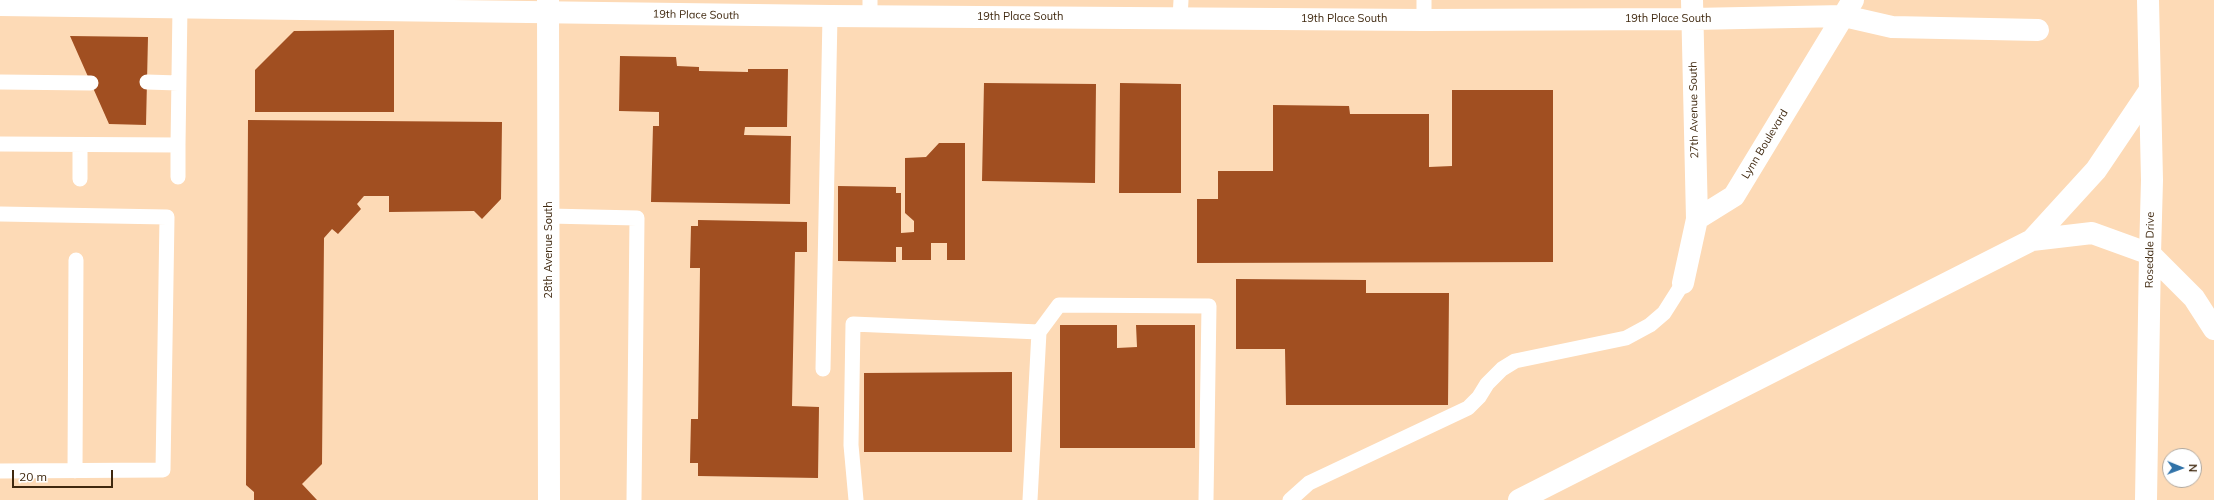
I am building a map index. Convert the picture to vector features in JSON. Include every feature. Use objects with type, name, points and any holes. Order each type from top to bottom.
[{"type":"main road","name":"Rosedale Drive","points":[[2146,500],[2150,254],[2150,90],[2148,0]]},
{"type":"main road","name":"19th Place South","points":[[0,5],[180,7],[274,4],[548,6],[830,16],[870,8],[1424,10],[1692,10],[1849,8],[1892,28],[2038,30]]},
{"type":"main road","name":"28th Avenue South","points":[[548,6],[549,500]]},
{"type":"main road","name":"Lynn Boulevard","points":[[1697,219],[1734,196],[1849,8]]},
{"type":"main road","name":"27th Avenue South","points":[[1692,10],[1697,219]]},
{"type":"main road","points":[[2032,240],[2096,170],[2150,90]]},
{"type":"main road","points":[[1683,283],[1697,219]]},
{"type":"main road","points":[[1519,500],[2032,240],[2092,233],[2150,254],[2194,298],[2214,329]]},
{"type":"lane","points":[[178,177],[180,7]]},
{"type":"lane","points":[[823,369],[830,16]]},
{"type":"lane","points":[[0,82],[91,83]]},
{"type":"lane","points":[[147,82],[178,82]]},
{"type":"lane","points":[[0,144],[178,145]]},
{"type":"lane","points":[[80,145],[80,179]]},
{"type":"lane","points":[[0,214],[168,217],[163,470],[0,471]]},
{"type":"lane","points":[[549,216],[637,218],[634,500]]},
{"type":"lane","points":[[75,470],[76,260]]},
{"type":"lane","points":[[1290,500],[1309,483],[1468,408],[1479,398],[1488,384],[1502,369],[1515,361],[1626,338],[1650,325],[1664,312],[1683,283]]},
{"type":"lane","points":[[1030,500],[1039,332],[1060,305],[1209,306],[1206,500]]},
{"type":"lane","points":[[856,500],[851,445],[853,324],[1039,332]]},
{"type":"building","points":[[394,30],[394,112],[255,112],[255,70],[294,31]]},
{"type":"building","points":[[70,36],[148,37],[146,125],[109,124]]},
{"type":"building","points":[[620,56],[676,57],[677,66],[699,67],[699,71],[748,72],[748,69],[788,69],[787,127],[745,127],[744,135],[791,136],[790,204],[651,202],[653,126],[659,126],[659,112],[619,111]]},
{"type":"building","points":[[984,83],[1096,84],[1095,183],[982,181]]},
{"type":"building","points":[[1120,83],[1181,84],[1181,193],[1119,193]]},
{"type":"building","points":[[1452,90],[1553,90],[1553,262],[1197,263],[1197,199],[1218,199],[1218,171],[1273,171],[1273,105],[1349,106],[1350,114],[1429,114],[1429,167],[1452,166]]},
{"type":"building","points":[[248,120],[502,122],[501,199],[482,219],[474,211],[389,212],[389,196],[364,196],[357,204],[361,209],[338,234],[332,229],[324,238],[322,464],[302,484],[317,500],[254,500],[254,492],[246,485]]},
{"type":"building","points":[[939,143],[965,143],[965,260],[947,260],[947,243],[931,243],[931,260],[902,260],[902,247],[896,247],[896,262],[838,261],[838,186],[896,187],[896,193],[901,193],[901,233],[914,232],[914,221],[905,213],[905,158],[926,157]]},
{"type":"building","points":[[698,220],[807,222],[807,252],[795,252],[792,406],[819,407],[818,478],[698,476],[698,463],[690,463],[691,419],[698,419],[700,268],[690,268],[691,226],[698,226]]},
{"type":"building","points":[[1236,279],[1366,280],[1366,293],[1449,293],[1448,405],[1286,405],[1285,349],[1236,349]]},
{"type":"building","points":[[1060,325],[1117,325],[1117,348],[1137,347],[1136,325],[1195,325],[1195,448],[1060,448]]},
{"type":"building","points":[[1012,372],[1012,452],[864,452],[864,373]]}]
